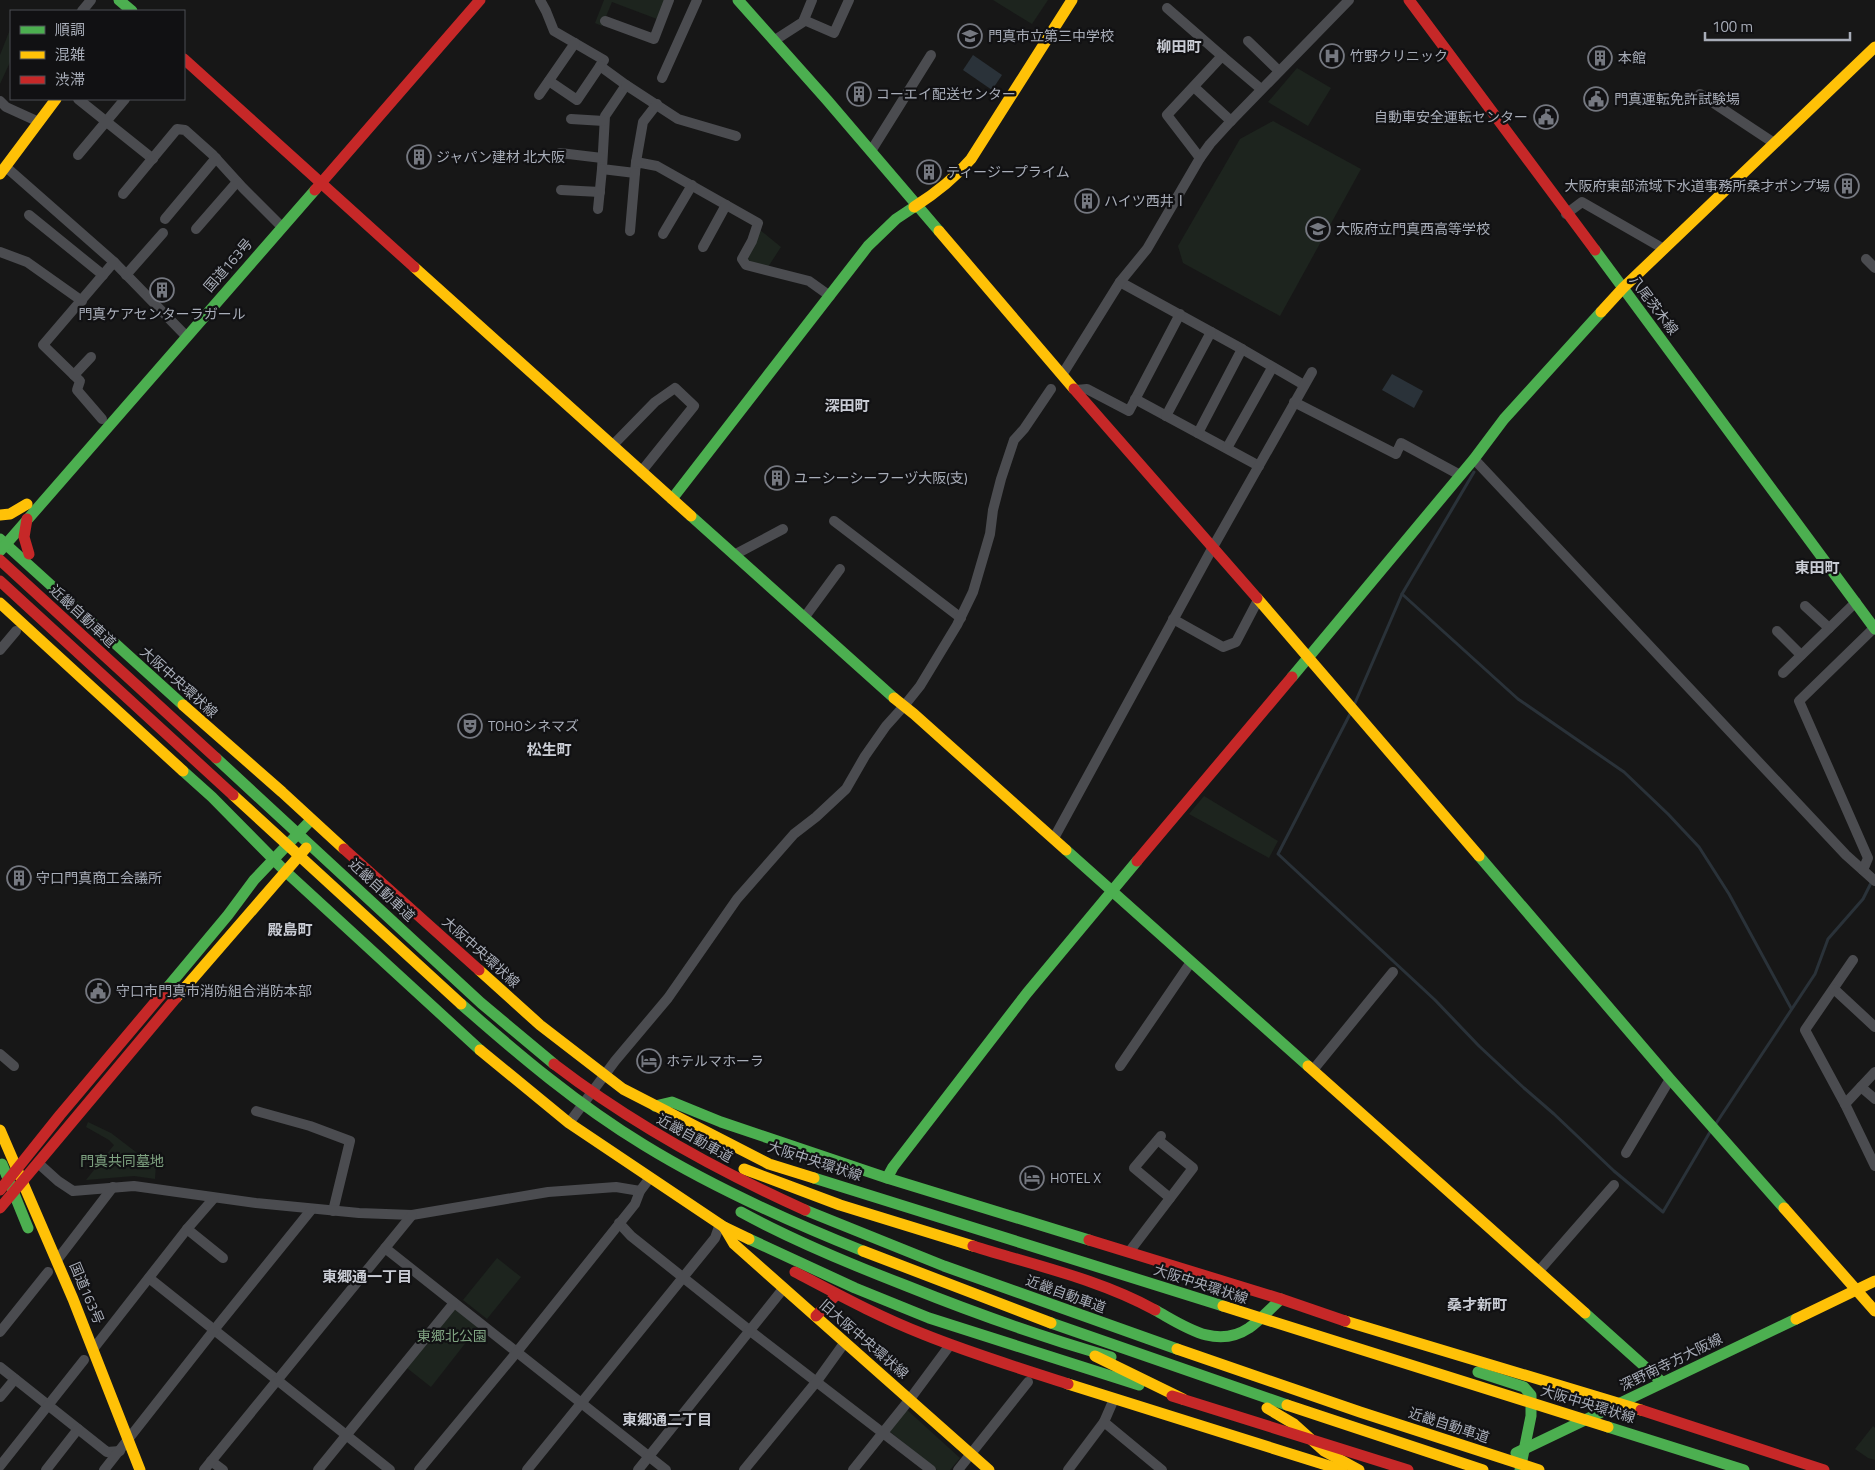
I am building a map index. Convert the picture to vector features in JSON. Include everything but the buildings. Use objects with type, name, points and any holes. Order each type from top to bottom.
[{"type":"main road","name":"国道163号","points":[[290,201],[316,180],[466,0]]},
{"type":"main road","name":"国道163号","points":[[4,535],[27,519],[276,222],[480,0]]},
{"type":"main road","points":[[738,0],[871,151],[1062,375],[1213,546],[1307,658],[1670,1079],[1875,1311]]},
{"type":"main road","points":[[672,499],[868,246],[883,230],[916,204],[938,191],[950,181],[971,159],[1072,0]]},
{"type":"main road","name":"八尾茨木線","points":[[1409,0],[1875,628]]},
{"type":"main road","points":[[888,1178],[893,1167],[1027,993],[1474,460],[1504,419],[1623,288],[1875,47]]},
{"type":"main road","points":[[185,60],[804,618],[1054,838],[1662,1382]]},
{"type":"main road","points":[[3,171],[55,100]]},
{"type":"main road","name":"国道163号","points":[[0,552],[4,535],[26,504],[182,333],[255,242]]},
{"type":"main road","points":[[0,515],[10,514],[26,504]]},
{"type":"main road","points":[[27,519],[24,534],[25,544],[30,554]]},
{"type":"main road","points":[[4,535],[30,554],[202,713],[206,726]]},
{"type":"main road","name":"大阪中央環状線","points":[[4,535],[78,610],[214,734],[282,792],[533,1019],[623,1090],[769,1164],[1743,1470]]},
{"type":"main road","points":[[0,552],[195,728],[204,734],[214,734]]},
{"type":"main road","name":"近畿自動車道","points":[[0,560],[461,984],[556,1066],[605,1102],[699,1159],[757,1189],[874,1239],[1252,1376],[1539,1470]]},
{"type":"main road","points":[[0,570],[160,718],[182,744],[212,797]]},
{"type":"main road","points":[[0,581],[452,996],[501,1044],[584,1113],[643,1154],[725,1203],[835,1258],[961,1308],[1075,1347],[1135,1364],[1272,1410],[1294,1424],[1324,1451],[1359,1470]]},
{"type":"main road","points":[[0,602],[212,797],[285,871],[461,1033],[569,1123],[722,1225],[855,1288],[929,1318],[1408,1470]]},
{"type":"main road","points":[[0,617],[178,778],[232,818]]},
{"type":"main road","points":[[0,1190],[228,915],[254,880],[311,820]]},
{"type":"main road","points":[[0,1208],[143,1036],[322,830]]},
{"type":"main road","points":[[294,839],[388,927],[392,948],[449,1004],[461,1033]]},
{"type":"main road","points":[[452,996],[595,1113],[695,1174],[807,1229],[1100,1340],[1246,1392],[1482,1470]]},
{"type":"main road","points":[[556,1066],[653,1126],[745,1169],[840,1204],[1118,1292],[1212,1338],[1224,1338],[1249,1328],[1280,1299]]},
{"type":"main road","points":[[656,1106],[672,1102],[721,1122],[888,1178],[1336,1318],[1621,1403],[1824,1470]]},
{"type":"main road","name":"国道163号","points":[[0,1130],[18,1166],[94,1348],[140,1470]]},
{"type":"main road","points":[[0,1160],[32,1236]]},
{"type":"main road","points":[[955,1198],[1061,1242],[1151,1283]]},
{"type":"main road","name":"旧大阪中央環状線","points":[[722,1225],[734,1244],[989,1470]]},
{"type":"main road","points":[[743,1236],[756,1251],[836,1295],[950,1345],[1114,1400],[1342,1470]]},
{"type":"main road","name":"深野南寺方大阪線","points":[[1482,1470],[1875,1281]]},
{"type":"main road","points":[[816,1316],[836,1295]]},
{"type":"main road","points":[[1336,1318],[1393,1345],[1524,1386],[1531,1395],[1531,1416],[1520,1470]]},
{"type":"main road","points":[[1075,1347],[1183,1399]]},
{"type":"main road","points":[[118,1446],[125,1464]]},
{"type":"street","points":[[540,0],[554,31],[604,60],[577,100],[549,81]]},
{"type":"street","points":[[605,22],[654,38],[669,0]]},
{"type":"street","points":[[662,78],[697,0]]},
{"type":"street","points":[[775,40],[803,22],[812,0]]},
{"type":"street","points":[[804,20],[834,33],[850,0]]},
{"type":"street","points":[[1062,375],[1120,282],[1147,249],[1210,144],[1342,2]]},
{"type":"street","points":[[1168,8],[1261,89]]},
{"type":"street","points":[[1248,41],[1279,71]]},
{"type":"street","points":[[539,95],[575,43]]},
{"type":"street","points":[[871,151],[931,54]]},
{"type":"street","points":[[1200,158],[1167,116],[1222,56]]},
{"type":"street","points":[[600,66],[678,118],[736,136]]},
{"type":"street","points":[[598,209],[605,116],[626,85]]},
{"type":"street","points":[[1194,87],[1231,121]]},
{"type":"street","points":[[1700,94],[1774,142]]},
{"type":"street","points":[[79,100],[153,159]]},
{"type":"street","points":[[78,155],[123,100]]},
{"type":"street","points":[[0,101],[6,107],[39,122]]},
{"type":"street","points":[[630,231],[636,167],[643,122],[657,104]]},
{"type":"street","points":[[571,119],[604,122]]},
{"type":"street","points":[[123,194],[177,129],[185,130],[216,158],[276,222]]},
{"type":"street","points":[[560,153],[602,158]]},
{"type":"street","points":[[165,220],[216,158]]},
{"type":"street","points":[[602,169],[657,166],[692,185],[758,223],[752,241],[742,259],[746,265],[808,281],[830,296]]},
{"type":"street","points":[[3,171],[114,262],[182,333]]},
{"type":"street","points":[[196,229],[237,182]]},
{"type":"street","points":[[663,234],[692,185]]},
{"type":"street","points":[[561,190],[600,192]]},
{"type":"street","points":[[1566,214],[1582,202],[1664,248]]},
{"type":"street","points":[[703,247],[726,205]]},
{"type":"street","points":[[28,215],[103,275]]},
{"type":"street","points":[[126,275],[163,233]]},
{"type":"street","points":[[0,252],[27,262],[82,301]]},
{"type":"street","points":[[1866,259],[1875,268]]},
{"type":"street","points":[[102,419],[77,390],[80,381],[43,345],[114,262]]},
{"type":"street","points":[[1120,282],[1304,385]]},
{"type":"street","points":[[1076,390],[1087,389],[1129,411],[1180,314]]},
{"type":"street","points":[[1166,416],[1211,332]]},
{"type":"street","points":[[1198,433],[1242,349]]},
{"type":"street","points":[[74,375],[91,357]]},
{"type":"street","points":[[1227,448],[1272,368]]},
{"type":"street","points":[[1054,838],[1213,546],[1312,372]]},
{"type":"street","points":[[612,446],[655,402],[675,388],[694,406],[641,472]]},
{"type":"street","points":[[569,1123],[604,1075],[668,998],[737,899],[794,834],[816,817],[846,789],[865,756],[886,726],[920,686],[961,618],[973,592],[983,561],[990,534],[993,510],[1012,444],[1052,389]]},
{"type":"street","points":[[1135,399],[1260,466]]},
{"type":"street","points":[[1294,402],[1396,454],[1402,443],[1460,476]]},
{"type":"street","points":[[1474,460],[1846,855],[1869,876]]},
{"type":"street","points":[[834,521],[961,618]]},
{"type":"street","points":[[734,555],[783,529]]},
{"type":"street","points":[[804,618],[840,569]]},
{"type":"street","points":[[1173,619],[1223,647],[1236,642],[1258,600]]},
{"type":"street","points":[[1783,673],[1856,602]]},
{"type":"street","points":[[1805,606],[1829,628]]},
{"type":"street","points":[[1869,876],[1868,858],[1799,701],[1875,628]]},
{"type":"street","points":[[0,650],[16,631]]},
{"type":"street","points":[[1777,631],[1801,655]]},
{"type":"street","points":[[1853,960],[1805,1030],[1845,1104],[1875,1166]]},
{"type":"street","points":[[1120,1066],[1192,962]]},
{"type":"street","points":[[1313,1070],[1393,972]]},
{"type":"street","points":[[1834,989],[1875,1027]]},
{"type":"street","points":[[0,1054],[14,1066]]},
{"type":"street","points":[[1845,1104],[1875,1072]]},
{"type":"street","points":[[1626,1153],[1670,1079]]},
{"type":"street","points":[[1861,1087],[1875,1099]]},
{"type":"street","points":[[256,1111],[310,1126],[350,1141],[333,1211]]},
{"type":"street","points":[[1129,1252],[1194,1168],[1160,1138],[1134,1168],[1170,1198]]},
{"type":"street","points":[[38,1163],[58,1181],[73,1191],[134,1186],[311,1210],[412,1215],[542,1192],[616,1187],[640,1191]]},
{"type":"street","points":[[419,1470],[516,1353],[635,1204],[640,1191],[649,1178]]},
{"type":"street","points":[[1538,1272],[1614,1185]]},
{"type":"street","points":[[57,1260],[113,1187]]},
{"type":"street","points":[[94,1348],[187,1229],[214,1198]]},
{"type":"street","points":[[0,1367],[107,1452],[129,1438],[311,1210]]},
{"type":"street","points":[[204,1470],[412,1215]]},
{"type":"street","points":[[619,1224],[631,1236],[749,1330],[931,1470]]},
{"type":"street","points":[[528,1470],[715,1238],[722,1225]]},
{"type":"street","points":[[187,1229],[223,1258]]},
{"type":"street","points":[[386,1248],[516,1353],[666,1470]]},
{"type":"street","points":[[0,1332],[48,1272]]},
{"type":"street","points":[[149,1278],[390,1470]]},
{"type":"street","points":[[638,1470],[783,1288]]},
{"type":"street","points":[[318,1470],[454,1302]]},
{"type":"street","points":[[744,1470],[845,1342]]},
{"type":"street","points":[[853,1470],[910,1399],[950,1345]]},
{"type":"street","points":[[0,1466],[84,1360]]},
{"type":"street","points":[[0,1397],[15,1378]]},
{"type":"street","points":[[958,1470],[1028,1382]]},
{"type":"street","points":[[1068,1470],[1104,1422],[1114,1400]]},
{"type":"street","points":[[1104,1422],[1162,1470]]},
{"type":"street","points":[[46,1470],[78,1428]]},
{"type":"street","points":[[104,1470],[118,1446]]},
{"type":"street","points":[[212,1461],[223,1470]]},
{"type":"green space","points":[[604,0],[665,0],[657,19],[612,2],[602,26],[595,23]]},
{"type":"green space","points":[[993,0],[1048,0],[1032,24]]},
{"type":"green space","points":[[10,30],[10,62],[0,84],[0,55]]},
{"type":"green space","points":[[1297,68],[1331,88],[1308,126],[1268,102]]},
{"type":"green space","points":[[1273,121],[1361,169],[1280,316],[1183,263],[1178,246],[1240,139]]},
{"type":"green space","points":[[760,230],[781,247],[768,267],[749,263],[746,258]]},
{"type":"green space","points":[[1204,796],[1278,841],[1269,858],[1189,814]]},
{"type":"green space","name":"門真共同墓地","points":[[88,1122],[111,1133],[145,1159],[156,1164],[155,1179],[134,1176],[86,1180],[114,1145],[109,1140],[86,1127]]},
{"type":"green space","points":[[497,1258],[521,1277],[487,1319],[463,1300]]},
{"type":"green space","name":"東郷北公園","points":[[454,1308],[478,1327],[431,1387],[407,1368]]},
{"type":"green space","points":[[906,1409],[960,1458],[950,1470],[937,1470],[888,1430]]},
{"type":"green space","points":[[1873,1426],[1875,1428],[1875,1460],[1868,1458],[1855,1449]]},
{"type":"shaded area","points":[[973,55],[1002,75],[992,90],[963,70]]},
{"type":"shaded area","points":[[1392,374],[1423,391],[1414,408],[1382,390]]},
{"type":"waterway","points":[[1355,703],[1402,594],[1474,472]]},
{"type":"waterway","points":[[1402,594],[1518,699],[1624,772],[1668,814],[1699,847],[1729,894],[1791,1008]]},
{"type":"waterway","points":[[1350,714],[1278,854],[1435,1000],[1479,1046],[1524,1088],[1614,1171],[1663,1212],[1710,1132]]},
{"type":"waterway","points":[[1715,1125],[1815,974],[1828,939],[1863,899],[1872,881]]},
{"type":"traffic: fast","points":[[119,0],[131,10]]},
{"type":"traffic: fast","points":[[738,0],[939,231]]},
{"type":"traffic: fast","points":[[0,551],[315,190]]},
{"type":"traffic: fast","points":[[672,499],[868,246],[896,219],[914,207]]},
{"type":"traffic: fast","points":[[1595,250],[1875,629]]},
{"type":"traffic: fast","points":[[1292,677],[1474,459],[1504,419],[1601,312]]},
{"type":"traffic: fast","points":[[691,516],[894,698]]},
{"type":"traffic: fast","points":[[0,539],[183,705]]},
{"type":"traffic: fast","points":[[216,758],[481,1003],[554,1064]]},
{"type":"traffic: fast","points":[[183,771],[212,797],[285,871],[480,1050]]},
{"type":"traffic: fast","points":[[167,988],[228,915],[254,880],[311,820]]},
{"type":"traffic: fast","points":[[1066,850],[1308,1066]]},
{"type":"traffic: fast","points":[[1479,856],[1670,1079],[1784,1208]]},
{"type":"traffic: fast","points":[[887,1178],[893,1167],[1027,993],[1137,861]]},
{"type":"traffic: fast","points":[[461,1004],[549,1079],[620,1130],[670,1161],[752,1203],[863,1251]]},
{"type":"traffic: fast","points":[[655,1106],[672,1102],[721,1122],[887,1178],[1089,1240]]},
{"type":"traffic: fast","points":[[2,1164],[28,1228]]},
{"type":"traffic: fast","points":[[814,1178],[1223,1306]]},
{"type":"traffic: fast","points":[[805,1210],[944,1266],[1177,1349]]},
{"type":"traffic: fast","points":[[741,1212],[822,1252],[932,1296],[1034,1333],[1111,1357]]},
{"type":"traffic: fast","points":[[749,1239],[855,1288],[929,1318],[1139,1385]]},
{"type":"traffic: fast","points":[[1155,1310],[1189,1329],[1212,1336],[1224,1337],[1237,1334],[1249,1328],[1281,1299]]},
{"type":"traffic: fast","points":[[1585,1313],[1662,1382]]},
{"type":"traffic: fast","points":[[1516,1453],[1796,1319]]},
{"type":"traffic: fast","points":[[1051,1323],[1287,1405]]},
{"type":"traffic: fast","points":[[1478,1372],[1524,1387],[1531,1395],[1531,1416],[1520,1470]]},
{"type":"traffic: fast","points":[[1608,1427],[1744,1470]]},
{"type":"traffic: slow","points":[[914,207],[944,185],[971,159],[1072,0]]},
{"type":"traffic: slow","points":[[1601,312],[1623,288],[1875,47]]},
{"type":"traffic: slow","points":[[0,174],[55,100]]},
{"type":"traffic: slow","points":[[939,231],[1074,389]]},
{"type":"traffic: slow","points":[[414,267],[691,516]]},
{"type":"traffic: slow","points":[[0,515],[10,514],[27,504]]},
{"type":"traffic: slow","points":[[1257,598],[1479,856]]},
{"type":"traffic: slow","points":[[0,603],[183,771]]},
{"type":"traffic: slow","points":[[894,698],[1066,850]]},
{"type":"traffic: slow","points":[[183,705],[344,849]]},
{"type":"traffic: slow","points":[[233,795],[461,1004]]},
{"type":"traffic: slow","points":[[176,998],[306,848]]},
{"type":"traffic: slow","points":[[479,970],[540,1025],[623,1089],[769,1164],[814,1178]]},
{"type":"traffic: slow","points":[[480,1050],[569,1123],[724,1227],[749,1239]]},
{"type":"traffic: slow","points":[[1308,1066],[1585,1313]]},
{"type":"traffic: slow","points":[[0,1130],[73,1299],[140,1470]]},
{"type":"traffic: slow","points":[[744,1169],[840,1205],[973,1246]]},
{"type":"traffic: slow","points":[[1784,1208],[1875,1311]]},
{"type":"traffic: slow","points":[[724,1227],[734,1244],[989,1470]]},
{"type":"traffic: slow","points":[[863,1251],[1051,1323]]},
{"type":"traffic: slow","points":[[1796,1319],[1875,1281]]},
{"type":"traffic: slow","points":[[1223,1306],[1608,1427]]},
{"type":"traffic: slow","points":[[1345,1321],[1641,1410]]},
{"type":"traffic: slow","points":[[1177,1349],[1360,1412],[1539,1470]]},
{"type":"traffic: slow","points":[[1095,1356],[1183,1399]]},
{"type":"traffic: slow","points":[[1068,1384],[1342,1470]]},
{"type":"traffic: slow","points":[[1287,1405],[1483,1470]]},
{"type":"traffic: slow","points":[[1267,1408],[1294,1424],[1324,1451],[1359,1470]]},
{"type":"traffic: jam","points":[[315,190],[480,0]]},
{"type":"traffic: jam","points":[[1409,0],[1595,250]]},
{"type":"traffic: jam","points":[[185,60],[414,267]]},
{"type":"traffic: jam","points":[[1074,389],[1257,598]]},
{"type":"traffic: jam","points":[[27,519],[24,537],[29,554]]},
{"type":"traffic: jam","points":[[0,560],[216,758]]},
{"type":"traffic: jam","points":[[0,581],[233,795]]},
{"type":"traffic: jam","points":[[1137,861],[1292,677]]},
{"type":"traffic: jam","points":[[344,849],[479,970]]},
{"type":"traffic: jam","points":[[0,1190],[60,1115],[167,988]]},
{"type":"traffic: jam","points":[[0,1208],[176,998]]},
{"type":"traffic: jam","points":[[554,1064],[583,1086],[644,1126],[739,1179],[805,1210]]},
{"type":"traffic: jam","points":[[1089,1240],[1281,1299],[1345,1321]]},
{"type":"traffic: jam","points":[[973,1246],[1089,1281],[1134,1299],[1155,1310]]},
{"type":"traffic: jam","points":[[795,1272],[858,1305],[941,1341],[1068,1384]]},
{"type":"traffic: jam","points":[[816,1316],[836,1295]]},
{"type":"traffic: jam","points":[[1172,1396],[1408,1470]]},
{"type":"traffic: jam","points":[[1641,1410],[1824,1470]]},
{"type":"place","name":"門真市立第三中学校","points":[[970,36]]},
{"type":"place","name":"竹野クリニック","points":[[1332,56]]},
{"type":"place","name":"本館","points":[[1600,58]]},
{"type":"place","name":"コーエイ配送センター","points":[[859,94]]},
{"type":"place","name":"門真運転免許試験場","points":[[1596,99]]},
{"type":"place","name":"自動車安全運転センター","points":[[1546,117]]},
{"type":"place","name":"ジャパン建材 北大阪","points":[[419,157]]},
{"type":"place","name":"ティージープライム","points":[[929,172]]},
{"type":"place","name":"大阪府東部流域下水道事務所桑才ポンプ場","points":[[1847,186]]},
{"type":"place","name":"ハイツ西井Ⅰ","points":[[1087,201]]},
{"type":"place","name":"大阪府立門真西高等学校","points":[[1318,229]]},
{"type":"place","name":"門真ケアセンターラガール","points":[[162,290]]},
{"type":"place","name":"ユーシーシーフーヅ大阪(支)","points":[[777,478]]},
{"type":"place","name":"TOHOシネマズ","points":[[470,726]]},
{"type":"place","name":"守口門真商工会議所","points":[[19,878]]},
{"type":"place","name":"守口市門真市消防組合消防本部","points":[[98,991]]},
{"type":"place","name":"ホテルマホーラ","points":[[649,1061]]},
{"type":"place","name":"HOTEL X","points":[[1032,1178]]},
{"type":"district","name":"柳田町","points":[[1179,47]]},
{"type":"district","name":"深田町","points":[[847,406]]},
{"type":"district","name":"東田町","points":[[1817,568]]},
{"type":"district","name":"松生町","points":[[549,750]]},
{"type":"district","name":"殿島町","points":[[290,930]]},
{"type":"district","name":"東郷通一丁目","points":[[367,1277]]},
{"type":"district","name":"桑才新町","points":[[1477,1305]]},
{"type":"district","name":"東郷通二丁目","points":[[667,1420]]}]
